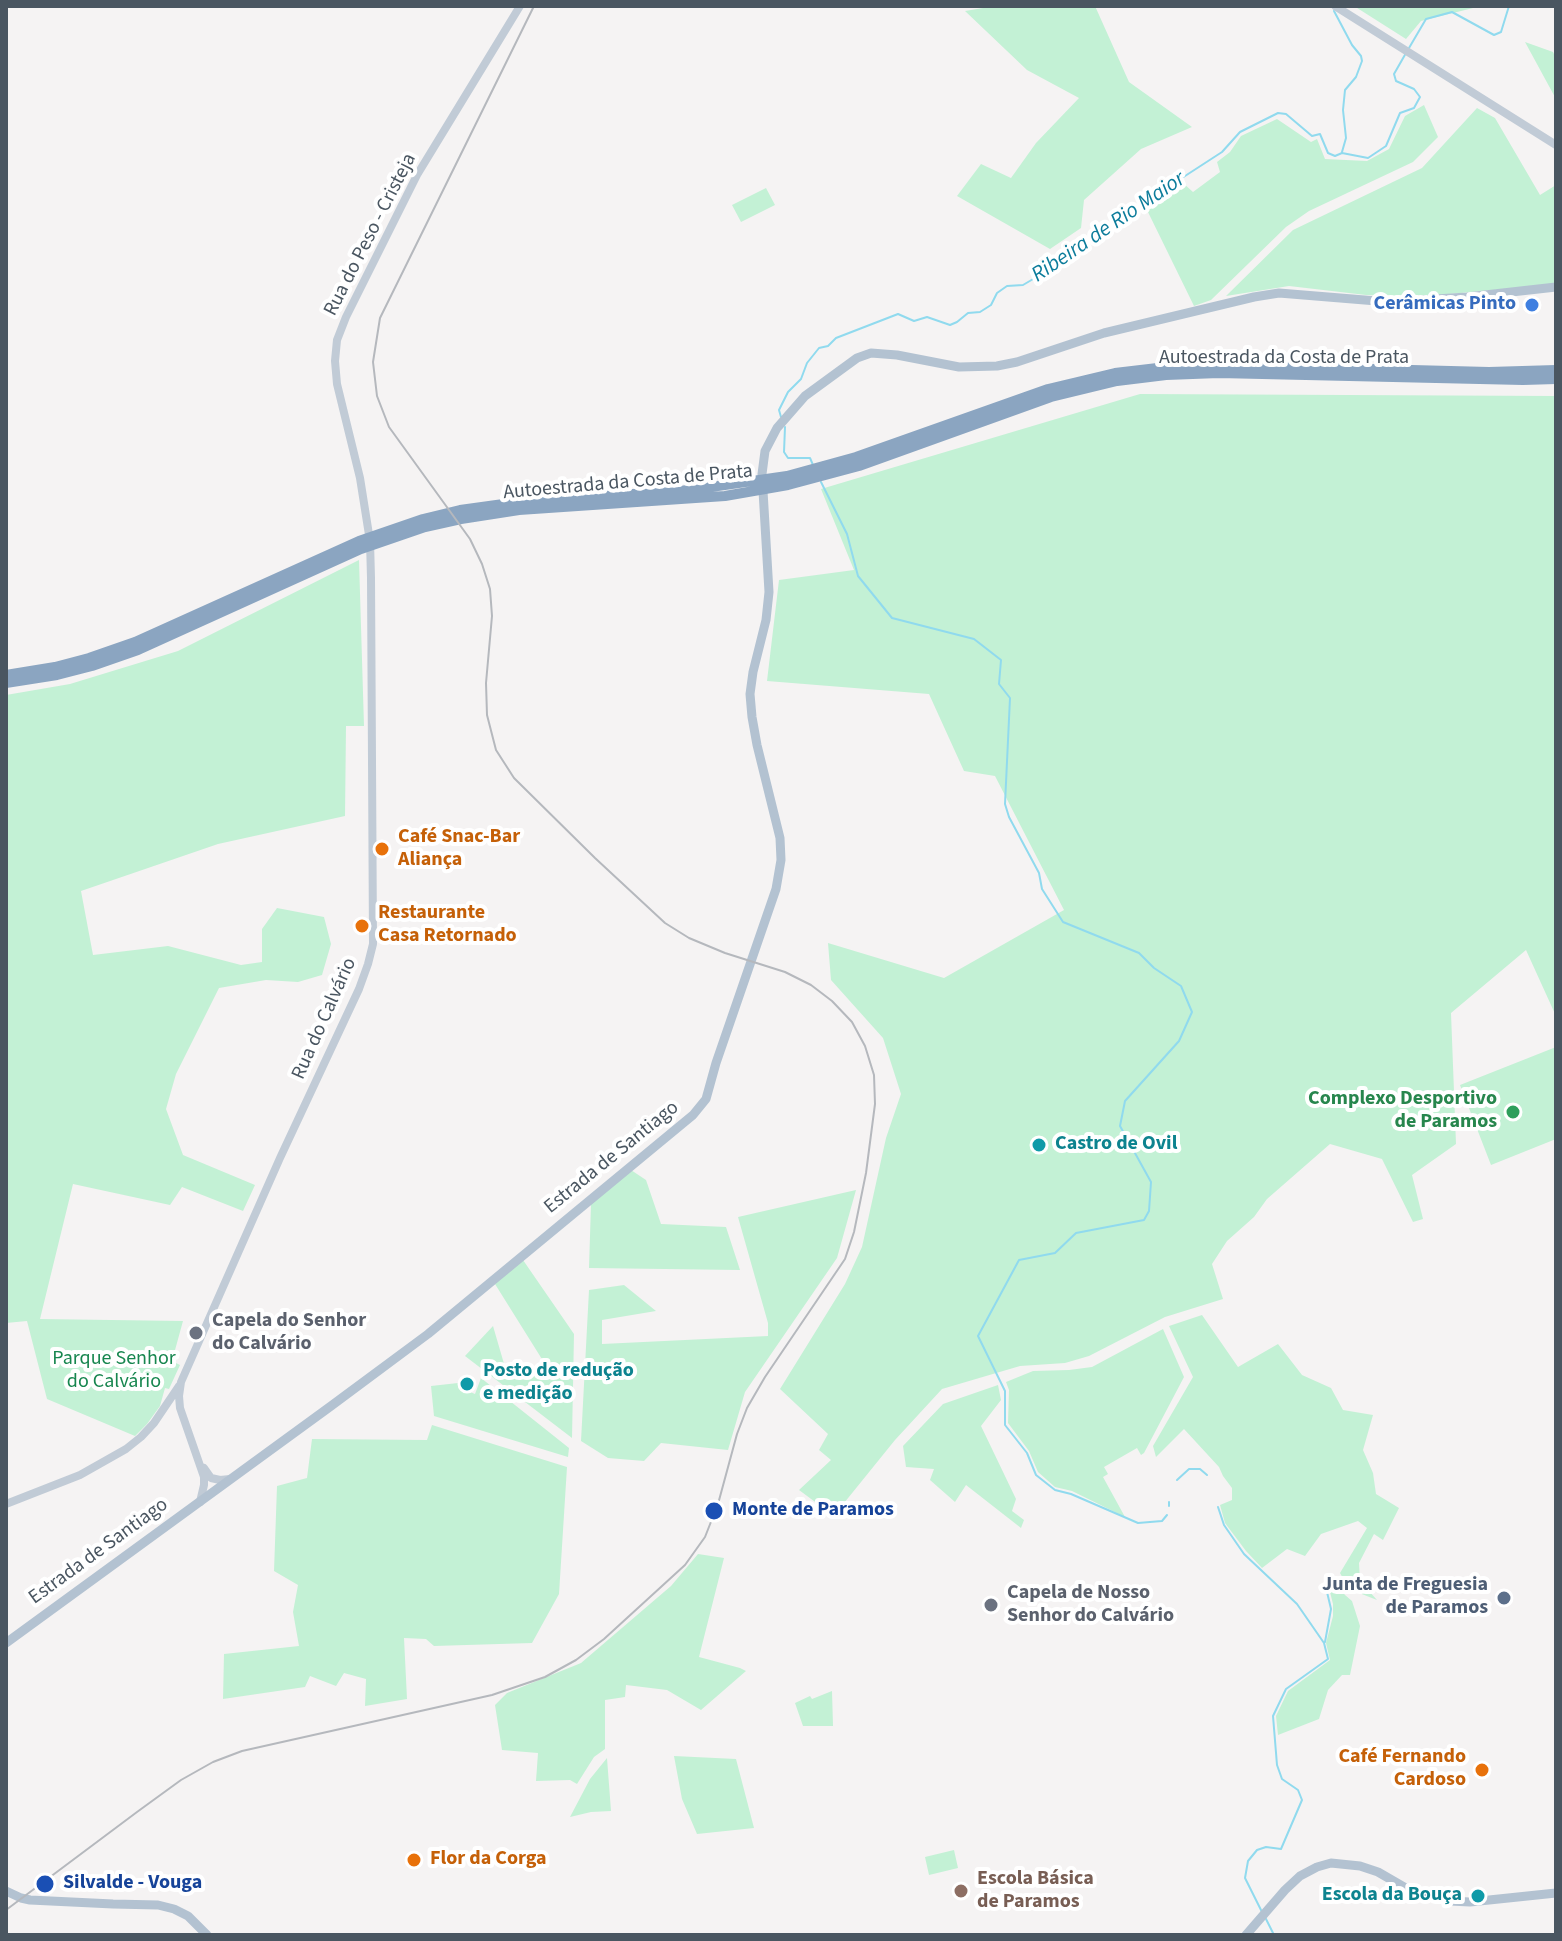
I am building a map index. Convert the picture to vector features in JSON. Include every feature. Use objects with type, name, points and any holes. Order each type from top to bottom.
[{"type":"highway","name":"Autoestrada da Costa de Prata","points":[[858,462],[1048,389],[1128,371],[1219,365],[1489,372],[1556,370]]},
{"type":"highway","name":"Autoestrada da Costa de Prata","points":[[6,683],[80,669],[138,650],[361,549],[425,527],[519,510],[788,485],[1051,397],[1129,379],[1219,373],[1556,379]]},
{"type":"highway","name":"Autoestrada da Costa de Prata","points":[[6,675],[55,667],[135,642],[359,541],[423,519],[518,502],[724,491]]},
{"type":"main road","name":"Rua do Peso - Cristeja","points":[[366,513],[337,384],[337,340],[417,175],[520,6]]},
{"type":"main road","points":[[1335,6],[1556,145]]},
{"type":"main road","name":"Estrada de Santiago","points":[[6,1643],[428,1334],[693,1115],[706,1099],[776,889],[781,860],[780,838],[757,745],[750,694],[769,592],[762,474],[765,451],[777,428],[805,396],[857,358],[871,353],[959,367],[997,366],[1104,333],[1279,293],[1389,302],[1556,287]]},
{"type":"main road","name":"Rua do Calvário","points":[[212,1493],[214,1484],[200,1461],[183,1419],[179,1396],[181,1382],[359,989],[368,964],[373,934],[371,566],[366,513]]},
{"type":"main road","points":[[6,1504],[101,1465],[141,1437],[181,1382]]},
{"type":"main road","points":[[160,1413],[173,1412],[183,1419]]},
{"type":"main road","points":[[200,1502],[208,1477],[230,1479]]},
{"type":"main road","points":[[1246,1935],[1300,1876],[1331,1863],[1360,1866],[1378,1872],[1416,1894],[1450,1901],[1470,1902],[1556,1893]]},
{"type":"main road","points":[[6,1891],[30,1900],[158,1905],[188,1916],[207,1935]]},
{"type":"green space","points":[[995,6],[1095,6],[1129,82],[1192,127],[1141,149],[1084,200],[1081,228],[1050,249],[957,196],[981,164],[1011,178],[1036,143],[1079,98],[1027,70],[965,11]]},
{"type":"green space","points":[[1354,6],[1481,6],[1421,21],[1406,39]]},
{"type":"green space","points":[[1525,42],[1553,52],[1556,58],[1556,99]]},
{"type":"green space","points":[[1424,105],[1438,137],[1413,162],[1309,211],[1286,227],[1211,300],[1194,306],[1146,208],[1183,183],[1193,192],[1220,172],[1217,162],[1230,152],[1241,136],[1277,119],[1311,142],[1317,139],[1325,159],[1367,161],[1389,149],[1405,116]]},
{"type":"green space","points":[[1477,108],[1495,118],[1540,195],[1556,185],[1556,282],[1416,297],[1289,286],[1226,296],[1293,230],[1422,168]]},
{"type":"green space","points":[[766,188],[775,205],[741,222],[732,205]]},
{"type":"green space","points":[[1140,394],[1556,396],[1556,1016],[1526,950],[1451,1013],[1456,1144],[1412,1175],[1423,1219],[1413,1222],[1382,1159],[1330,1144],[1267,1199],[1254,1217],[1227,1241],[1212,1264],[1223,1299],[1165,1317],[1089,1356],[1065,1363],[1020,1366],[942,1389],[895,1440],[840,1508],[830,1513],[799,1490],[831,1460],[819,1450],[828,1434],[780,1389],[845,1284],[862,1247],[886,1138],[901,1094],[883,1038],[831,980],[828,943],[944,978],[1064,910],[995,776],[964,771],[929,694],[767,681],[779,580],[854,570],[821,489]]},
{"type":"green space","name":"Parque Senhor do Calvário","points":[[359,560],[364,726],[346,726],[345,816],[218,844],[81,891],[93,955],[168,946],[241,965],[262,962],[262,929],[277,908],[324,917],[331,944],[322,975],[298,982],[266,980],[219,988],[176,1074],[166,1109],[183,1155],[255,1185],[243,1211],[182,1187],[170,1205],[73,1184],[40,1319],[183,1321],[172,1361],[180,1365],[169,1389],[165,1388],[160,1406],[135,1436],[47,1399],[27,1321],[6,1323],[6,695],[70,684],[178,651]]},
{"type":"green space","name":"Complexo Desportivo de Paramos","points":[[1556,1047],[1556,1139],[1491,1165],[1460,1085]]},
{"type":"green space","points":[[631,1170],[646,1180],[661,1224],[726,1227],[740,1270],[589,1268],[591,1204]]},
{"type":"green space","points":[[856,1190],[837,1258],[745,1392],[728,1450],[661,1443],[644,1461],[608,1458],[581,1441],[589,1290],[624,1285],[656,1311],[602,1320],[602,1344],[768,1336],[768,1323],[738,1217]]},
{"type":"green space","points":[[523,1260],[574,1334],[572,1438],[465,1356],[493,1326],[507,1374],[550,1372],[495,1284]]},
{"type":"green space","points":[[1202,1315],[1238,1367],[1278,1344],[1302,1375],[1331,1388],[1343,1410],[1373,1415],[1363,1450],[1373,1473],[1376,1494],[1399,1508],[1383,1540],[1374,1534],[1359,1563],[1360,1581],[1377,1600],[1349,1589],[1340,1573],[1367,1528],[1358,1521],[1321,1534],[1305,1556],[1287,1549],[1262,1568],[1225,1523],[1220,1505],[1232,1500],[1232,1488],[1219,1467],[1184,1429],[1156,1457],[1153,1446],[1193,1377],[1169,1326]]},
{"type":"green space","points":[[1163,1329],[1184,1377],[1144,1453],[1141,1455],[1137,1448],[1104,1467],[1108,1474],[1103,1477],[1125,1517],[1072,1491],[1055,1487],[1038,1472],[1029,1451],[1008,1423],[1009,1390],[1006,1382],[1033,1371],[1092,1367]]},
{"type":"green space","points":[[481,1378],[569,1448],[568,1457],[434,1416],[431,1386],[458,1383],[475,1394]]},
{"type":"green space","points":[[998,1385],[1001,1400],[981,1426],[1016,1499],[1012,1511],[1024,1520],[1021,1528],[966,1485],[955,1502],[930,1480],[934,1469],[906,1467],[903,1446],[943,1404]]},
{"type":"green space","points":[[432,1425],[567,1467],[559,1594],[532,1643],[434,1646],[426,1639],[404,1638],[407,1699],[365,1706],[366,1679],[344,1673],[336,1686],[310,1676],[305,1687],[223,1699],[224,1654],[299,1646],[293,1612],[298,1585],[274,1571],[277,1486],[307,1478],[312,1439],[427,1440]]},
{"type":"green space","points":[[698,1554],[724,1558],[699,1657],[746,1671],[701,1710],[667,1690],[626,1685],[625,1697],[605,1700],[605,1749],[594,1757],[577,1784],[570,1780],[536,1781],[538,1753],[502,1750],[495,1705],[507,1693],[581,1663],[671,1586]]},
{"type":"green space","points":[[1333,1580],[1352,1601],[1360,1626],[1350,1675],[1342,1675],[1328,1690],[1319,1719],[1278,1735],[1276,1716],[1288,1691],[1330,1660],[1326,1643],[1333,1604],[1328,1584]]},
{"type":"green space","points":[[832,1691],[833,1726],[803,1726],[795,1703]]},
{"type":"green space","points":[[674,1756],[736,1759],[754,1828],[697,1834],[682,1799]]},
{"type":"green space","points":[[607,1758],[611,1811],[570,1817],[590,1779]]},
{"type":"green space","points":[[954,1850],[958,1868],[929,1875],[925,1857]]},
{"type":"waterway","points":[[1409,48],[1426,19],[1452,12],[1494,35],[1501,32],[1509,6]]},
{"type":"waterway","name":"Ribeira de Rio Maior","points":[[1334,11],[1362,61],[1356,77],[1345,90],[1343,110],[1346,138],[1342,152]]},
{"type":"waterway","name":"Ribeira de Rio Maior","points":[[781,417],[779,410],[788,392],[801,379],[807,363],[819,348],[828,346],[836,338],[898,314],[914,321],[927,317],[950,325],[968,313],[980,312],[991,305],[997,293],[1007,286],[1023,285],[1045,272],[1063,256],[1222,152],[1240,132],[1278,113],[1286,114],[1312,136],[1320,134],[1328,153],[1368,158],[1386,146],[1400,113],[1414,108],[1420,97],[1414,89],[1396,81],[1394,74],[1406,53]]},
{"type":"waterway","name":"Ribeira de Rio Maior","points":[[785,427],[784,452],[788,458],[810,458],[813,465]]},
{"type":"waterway","name":"Ribeira de Rio Maior","points":[[821,482],[847,534],[858,576],[892,618],[974,639],[1001,660],[999,684],[1010,698],[1005,804],[1039,873],[1042,889],[1063,922],[1139,953],[1154,968],[1181,986],[1192,1012],[1179,1041],[1125,1101],[1120,1126],[1151,1182],[1149,1211],[1144,1220],[1076,1233],[1055,1253],[1019,1260],[978,1336],[1005,1391],[1005,1425],[1027,1453],[1036,1475],[1055,1490],[1138,1523],[1162,1521],[1167,1515]]},
{"type":"waterway","points":[[1177,1480],[1189,1469],[1200,1469],[1207,1475]]},
{"type":"waterway","name":"Ribeira de Rio Maior","points":[[1218,1507],[1224,1525],[1244,1554],[1297,1604],[1324,1643],[1328,1659],[1286,1689],[1273,1716],[1277,1765],[1282,1779],[1298,1790],[1302,1800],[1281,1849],[1266,1847],[1257,1850],[1248,1861],[1245,1878],[1262,1912]]},
{"type":"waterway","points":[[1325,1642],[1331,1609],[1327,1592]]},
{"type":"waterway","name":"Ribeira de Rio Maior","points":[[1265,1917],[1274,1935]]},
{"type":"railway","points":[[6,1910],[181,1780],[213,1762],[242,1751],[492,1695],[545,1677],[576,1660],[604,1639],[685,1565],[705,1537],[747,1408],[845,1259],[854,1232],[875,1104],[874,1075],[865,1046],[852,1022],[811,985],[785,972],[689,938],[665,923],[514,778],[496,750],[487,715],[486,683],[492,616],[490,589],[482,564],[470,539],[389,427],[377,396],[373,362],[380,318],[534,6]]},
{"type":"place","name":"Cerâmicas Pinto","points":[[1532,305]]},
{"type":"place","name":"Café Snac-Bar Aliança","points":[[382,849]]},
{"type":"place","name":"Restaurante Casa Retornado","points":[[362,926]]},
{"type":"place","name":"Complexo Desportivo de Paramos","points":[[1513,1112]]},
{"type":"place","name":"Castro de Ovil","points":[[1039,1145]]},
{"type":"place","name":"Capela do Senhor do Calvário","points":[[196,1333]]},
{"type":"place","name":"Posto de redução e medição","points":[[467,1384]]},
{"type":"place","name":"Monte de Paramos","points":[[714,1511]]},
{"type":"place","name":"Junta de Freguesia de Paramos","points":[[1504,1598]]},
{"type":"place","name":"Capela de Nosso Senhor do Calvário","points":[[991,1605]]},
{"type":"place","name":"Café Fernando Cardoso","points":[[1482,1770]]},
{"type":"place","name":"Flor da Corga","points":[[414,1860]]},
{"type":"place","name":"Silvalde - Vouga","points":[[45,1884]]},
{"type":"place","name":"Escola Básica de Paramos","points":[[961,1891]]},
{"type":"place","name":"Escola da Bouça","points":[[1478,1896]]}]
